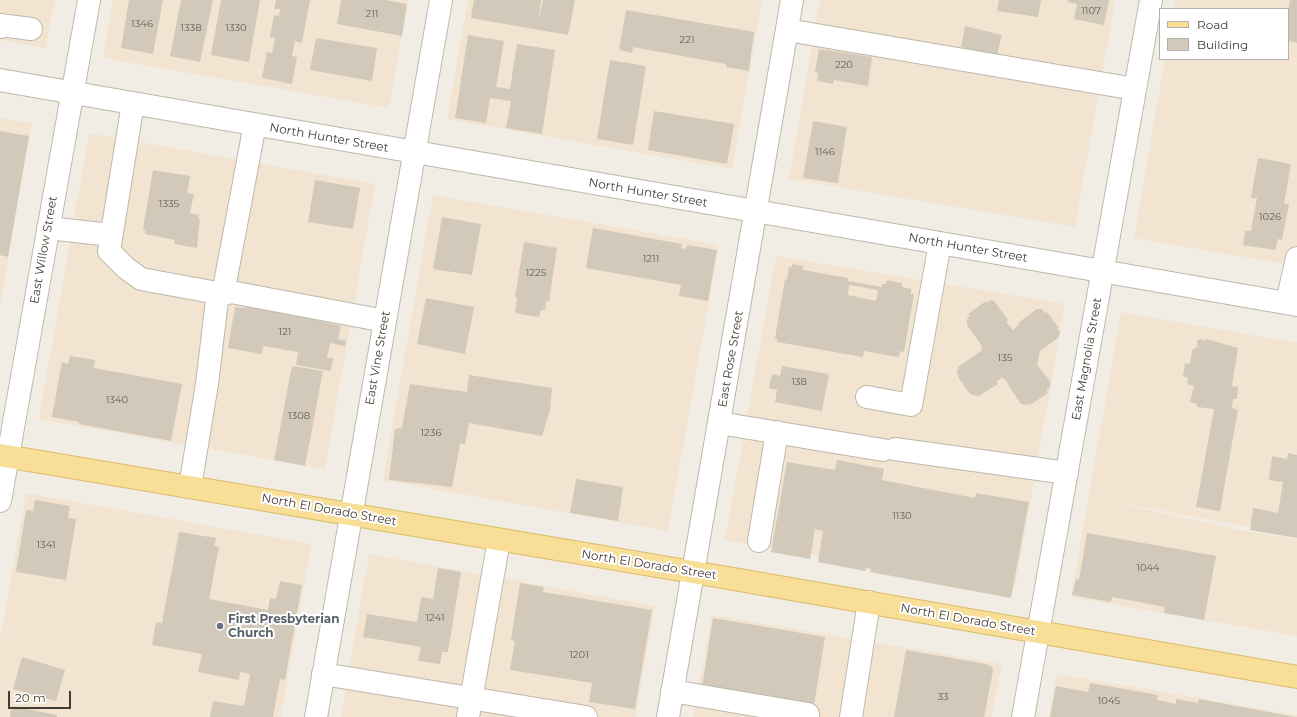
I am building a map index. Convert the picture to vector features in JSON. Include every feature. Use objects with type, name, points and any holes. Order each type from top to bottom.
[{"type":"main road","name":"North El Dorado Street","points":[[4,456],[869,602],[1297,677]]},
{"type":"street","name":"East Willow Street","points":[[0,501],[4,456],[48,228],[89,0]]},
{"type":"street","name":"East Vine Street","points":[[316,717],[441,0]]},
{"type":"street","name":"East Rose Street","points":[[668,717],[757,211],[792,0]]},
{"type":"street","name":"East Magnolia Street","points":[[1023,717],[1151,0]]},
{"type":"street","points":[[0,27],[0,25],[31,29]]},
{"type":"street","points":[[787,30],[1135,89]]},
{"type":"street","name":"North Hunter Street","points":[[0,80],[414,153],[1292,304]]},
{"type":"street","points":[[133,103],[109,251],[126,268],[141,279],[223,294],[231,292],[385,321]]},
{"type":"street","points":[[190,487],[207,384],[217,300],[223,294],[255,124]]},
{"type":"street","points":[[48,228],[111,235]]},
{"type":"street","points":[[867,398],[911,405],[940,243]]},
{"type":"street","points":[[1292,304],[1297,258]]},
{"type":"street","points":[[720,422],[889,450],[1066,472]]},
{"type":"street","points":[[759,541],[777,432]]},
{"type":"street","points":[[470,708],[499,540]]},
{"type":"street","points":[[851,717],[869,602]]},
{"type":"street","points":[[323,674],[470,708],[586,717]]},
{"type":"street","points":[[672,691],[808,714],[808,717]]},
{"type":"shaded area","points":[[0,0],[55,0],[46,48],[0,40]]},
{"type":"shaded area","points":[[113,0],[408,0],[389,108],[103,58]]},
{"type":"shaded area","points":[[468,0],[762,0],[732,169],[447,119]]},
{"type":"shaded area","points":[[820,0],[1115,0],[1102,76],[815,28]]},
{"type":"shaded area","points":[[1175,0],[1297,0],[1297,266],[1134,238],[1165,60],[1289,60],[1289,8],[1174,8]]},
{"type":"shaded area","points":[[812,46],[1098,95],[1075,227],[789,179]]},
{"type":"shaded area","points":[[0,118],[32,123],[0,307]]},
{"type":"shaded area","points":[[89,133],[375,184],[325,469],[39,419]]},
{"type":"shaded area","points":[[433,195],[719,245],[668,531],[383,480]]},
{"type":"shaded area","points":[[776,256],[1065,304],[1015,589],[725,540]]},
{"type":"shaded area","points":[[1121,312],[1297,343],[1297,536],[1105,500],[1238,530],[1297,539],[1297,636],[1071,597]]},
{"type":"shaded area","points":[[26,493],[311,544],[281,717],[0,717],[0,640]]},
{"type":"shaded area","points":[[369,554],[655,606],[635,717],[341,717]]},
{"type":"shaded area","points":[[712,615],[1002,664],[992,717],[693,717]]},
{"type":"shaded area","points":[[1057,674],[1297,715],[1297,717],[1049,717]]},
{"type":"building","points":[[129,0],[163,0],[153,54],[121,48]]},
{"type":"building","points":[[181,0],[213,0],[200,62],[170,56]]},
{"type":"building","points":[[221,0],[260,0],[249,62],[211,55]]},
{"type":"building","points":[[276,0],[310,0],[302,43],[295,41],[292,56],[297,57],[292,84],[262,78],[267,52],[272,53],[275,38],[270,38],[274,15],[279,16],[280,9],[274,9]]},
{"type":"building","points":[[341,0],[385,0],[407,4],[402,36],[337,24]]},
{"type":"building","points":[[474,0],[541,0],[539,19],[543,0],[575,0],[568,35],[471,18]]},
{"type":"building","points":[[999,0],[1041,0],[1038,17],[997,11]]},
{"type":"building","points":[[1068,0],[1109,0],[1104,25],[1074,19],[1077,4],[1067,2]]},
{"type":"building","points":[[1290,0],[1297,0],[1297,43],[1289,41]]},
{"type":"building","points":[[626,10],[754,32],[749,71],[726,67],[726,64],[633,47],[632,53],[619,50]]},
{"type":"building","points":[[965,26],[1002,35],[997,55],[961,47]]},
{"type":"building","points":[[468,35],[504,41],[496,87],[510,89],[517,44],[555,50],[542,134],[506,128],[511,101],[490,98],[486,123],[455,118]]},
{"type":"building","points":[[316,38],[377,48],[372,81],[310,70]]},
{"type":"building","points":[[819,49],[872,57],[868,86],[834,80],[833,84],[817,81],[818,73],[815,72]]},
{"type":"building","points":[[610,60],[646,66],[633,145],[597,139]]},
{"type":"building","points":[[654,111],[734,124],[727,164],[648,150]]},
{"type":"building","points":[[813,121],[847,127],[838,183],[803,178]]},
{"type":"building","points":[[0,131],[29,136],[8,257],[0,255]]},
{"type":"building","points":[[1258,158],[1291,164],[1284,203],[1289,204],[1282,240],[1278,239],[1275,250],[1243,245],[1245,231],[1251,231],[1257,198],[1251,198]]},
{"type":"building","points":[[153,170],[190,176],[187,193],[194,194],[190,213],[199,215],[198,219],[200,219],[197,248],[174,244],[175,240],[145,234],[145,230],[143,229]]},
{"type":"building","points":[[315,180],[360,188],[353,229],[308,222]]},
{"type":"building","points":[[442,217],[481,224],[472,275],[433,269]]},
{"type":"building","points":[[593,228],[682,244],[681,248],[686,249],[687,245],[717,250],[708,301],[679,296],[681,285],[586,268]]},
{"type":"building","points":[[524,242],[557,248],[549,302],[546,301],[545,310],[541,310],[539,317],[515,313],[517,297],[515,297]]},
{"type":"building","points":[[792,264],[803,266],[803,270],[848,278],[848,281],[882,287],[882,284],[886,284],[887,280],[902,283],[902,287],[911,289],[911,294],[914,294],[904,352],[900,351],[899,357],[864,351],[863,357],[777,342],[777,339],[775,338],[785,279],[787,280],[789,267],[792,267]],"holes":[[[849,285],[878,290],[876,301],[848,295]]]},
{"type":"building","points":[[426,298],[474,307],[465,354],[417,344]]},
{"type":"building","points":[[990,300],[994,301],[1008,320],[1006,322],[1013,330],[1019,324],[1018,323],[1037,309],[1042,309],[1045,313],[1047,312],[1059,328],[1057,329],[1060,332],[1058,338],[1040,351],[1037,365],[1050,381],[1050,388],[1046,390],[1048,393],[1030,405],[1029,403],[1027,405],[1021,404],[1008,385],[1009,384],[1002,377],[996,382],[998,384],[979,396],[970,394],[958,377],[958,367],[981,351],[982,346],[967,325],[967,319],[970,316],[968,314],[986,301],[988,303]]},
{"type":"building","points":[[246,304],[319,318],[319,321],[341,326],[338,339],[346,341],[345,346],[330,343],[327,358],[333,358],[331,371],[296,365],[298,352],[263,346],[262,354],[228,348],[235,307],[246,308]]},
{"type":"building","points":[[1202,339],[1238,348],[1232,386],[1238,387],[1237,399],[1233,399],[1232,408],[1238,410],[1220,511],[1196,507],[1214,409],[1197,407],[1197,404],[1190,402],[1194,386],[1187,384],[1188,378],[1183,377],[1185,363],[1190,364],[1192,350],[1197,347],[1197,340]]},
{"type":"building","points":[[70,356],[95,360],[94,368],[182,384],[171,441],[79,424],[79,422],[52,417],[62,362],[68,364]]},
{"type":"building","points":[[292,366],[323,371],[305,466],[274,460]]},
{"type":"building","points":[[782,366],[829,374],[822,411],[775,402],[777,390],[769,388],[772,374],[780,376]]},
{"type":"building","points":[[469,375],[552,388],[550,410],[542,436],[469,423],[465,444],[460,444],[452,487],[389,480],[395,429],[402,428],[410,384],[467,392]]},
{"type":"building","points":[[1288,453],[1297,455],[1297,538],[1250,530],[1253,508],[1278,513],[1283,482],[1269,480],[1272,456],[1287,459]]},
{"type":"building","points":[[837,460],[884,469],[882,480],[975,498],[976,493],[1029,502],[1011,598],[870,572],[871,569],[866,568],[865,571],[818,562],[823,531],[815,529],[810,559],[771,552],[787,462],[835,470]]},
{"type":"building","points":[[576,479],[623,487],[618,521],[570,513]]},
{"type":"building","points":[[35,500],[70,506],[68,518],[76,519],[66,580],[16,572],[26,510],[33,511]]},
{"type":"building","points":[[179,532],[216,538],[214,546],[219,547],[209,599],[268,610],[270,598],[276,599],[280,581],[302,585],[285,680],[280,679],[273,717],[210,717],[213,701],[244,706],[250,674],[240,672],[239,680],[198,672],[202,654],[152,645],[156,622],[162,623]]},
{"type":"building","points":[[1087,533],[1216,556],[1204,620],[1164,613],[1165,607],[1112,597],[1111,602],[1072,595],[1076,579],[1079,580]]},
{"type":"building","points":[[438,568],[461,572],[448,652],[442,652],[440,664],[418,661],[421,647],[363,637],[367,614],[417,622],[421,597],[433,599]]},
{"type":"building","points":[[520,583],[544,587],[543,592],[652,610],[635,709],[589,702],[592,683],[510,670],[515,641],[511,640]]},
{"type":"building","points":[[713,618],[825,637],[814,705],[702,687]]},
{"type":"building","points":[[906,650],[986,664],[992,667],[993,671],[984,717],[894,717]]},
{"type":"building","points":[[22,657],[65,670],[56,701],[13,689]]},
{"type":"building","points":[[1090,683],[1158,695],[1157,700],[1176,704],[1176,699],[1198,703],[1199,699],[1295,717],[1050,717],[1056,686],[1088,692]]},
{"type":"building","points":[[12,706],[57,715],[57,717],[10,717]]},
{"type":"place","name":"First Presbyterian Church","points":[[220,626]]}]
